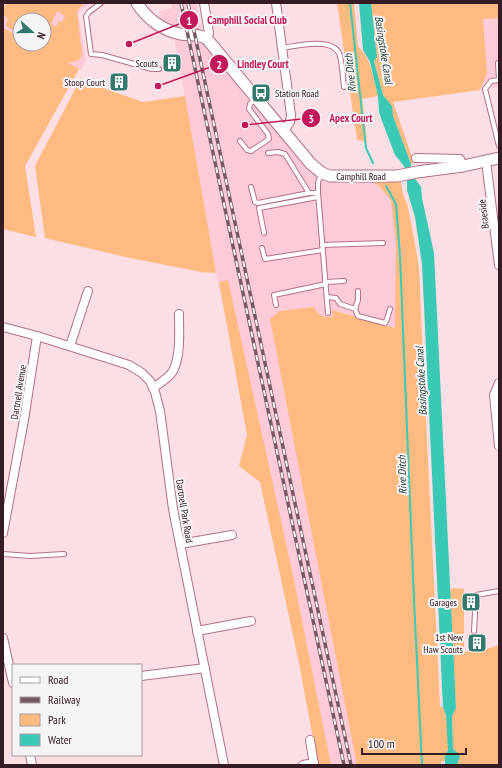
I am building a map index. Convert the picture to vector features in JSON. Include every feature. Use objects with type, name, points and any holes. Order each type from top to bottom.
[{"type":"street","points":[[137,3],[144,13],[161,26],[180,34],[198,35],[207,39],[209,33],[204,3]]},
{"type":"street","points":[[276,3],[291,115],[290,122],[284,130]]},
{"type":"street","name":"Camphill Road","points":[[207,39],[311,164],[322,173],[334,177],[397,176],[463,166],[499,158]]},
{"type":"street","points":[[416,158],[460,159],[463,166]]},
{"type":"street","name":"Braeside","points":[[486,161],[499,265]]},
{"type":"street","points":[[70,346],[88,291]]},
{"type":"street","points":[[153,388],[162,382],[172,372],[176,362],[179,337],[179,314]]},
{"type":"street","points":[[3,327],[38,336]]},
{"type":"street","name":"Dartnell Park Road","points":[[38,336],[129,365],[142,372],[150,381],[160,411],[180,544],[224,765]]},
{"type":"street","name":"Dartnell Avenue","points":[[3,533],[38,336]]},
{"type":"street","points":[[499,383],[494,395],[499,446]]},
{"type":"street","points":[[180,544],[232,535]]},
{"type":"street","points":[[197,631],[251,621]]},
{"type":"street","points":[[3,638],[12,678]]},
{"type":"street","points":[[142,676],[205,668]]},
{"type":"street","points":[[303,765],[314,764],[310,740]]},
{"type":"lane","points":[[101,3],[86,16],[90,54],[102,55],[152,69],[159,69]]},
{"type":"lane","points":[[282,48],[323,44],[331,46],[339,53],[344,87]]},
{"type":"lane","points":[[498,63],[498,80],[491,81],[485,89],[499,146]]},
{"type":"lane","points":[[240,141],[247,150],[251,151],[269,139],[268,134],[249,109],[250,104],[257,98]]},
{"type":"lane","points":[[268,154],[278,152],[285,154],[309,193]]},
{"type":"lane","points":[[322,173],[319,178],[318,195],[328,313]]},
{"type":"lane","points":[[251,187],[255,202],[258,203],[309,193],[318,195]]},
{"type":"lane","points":[[264,233],[259,208],[318,195]]},
{"type":"lane","points":[[262,248],[266,259],[322,247],[383,243]]},
{"type":"lane","points":[[276,305],[274,295],[326,283],[344,281]]},
{"type":"lane","points":[[358,291],[358,300],[355,309],[358,316],[385,323],[390,309]]},
{"type":"lane","points":[[327,298],[336,298],[340,304],[355,309]]},
{"type":"lane","points":[[3,554],[30,556],[64,554]]},
{"type":"lane","points":[[474,631],[476,595],[499,591]]},
{"type":"shaded area","points":[[3,3],[91,3],[78,13],[86,60],[81,70],[48,52],[52,52],[52,12],[12,12],[12,33],[3,28]]},
{"type":"shaded area","points":[[171,3],[196,3],[202,30],[176,27],[161,22],[159,11],[172,8]]},
{"type":"shaded area","points":[[499,18],[499,87],[480,90],[487,73],[483,19]]},
{"type":"shaded area","points":[[174,38],[203,43],[278,135],[323,182],[369,180],[378,185],[391,200],[396,243],[396,328],[333,310],[333,317],[322,317],[314,307],[280,311],[367,765],[319,765],[298,658],[216,273]]},
{"type":"green space","points":[[7,3],[84,3],[77,11],[82,54],[79,60],[68,63],[79,69],[25,166],[36,237],[3,229],[3,28],[12,33],[12,52],[52,52],[52,25],[56,27],[59,21],[62,22],[65,16],[57,11],[52,22],[52,12],[12,12],[12,30],[6,26],[8,18],[3,15],[3,10]]},
{"type":"green space","points":[[337,3],[354,3],[358,47],[366,56],[369,63],[378,96],[362,99],[367,142],[357,140]]},
{"type":"green space","points":[[371,3],[499,3],[499,18],[483,19],[487,73],[480,90],[393,102],[414,163],[411,164],[393,116],[391,106],[383,95],[374,61],[376,49]]},
{"type":"green space","points":[[81,78],[88,83],[143,102],[185,96],[216,273],[201,272],[130,258],[45,238],[35,166]]},
{"type":"green space","points":[[400,178],[412,227],[419,268],[440,707],[443,707],[446,716],[449,745],[445,761],[441,762],[441,765],[357,765],[270,319],[280,311],[314,307],[319,315],[333,317],[332,310],[395,328],[396,243],[391,200],[378,185],[369,180]]},
{"type":"green space","points":[[228,280],[292,571],[331,765],[318,765],[298,658],[260,482],[239,466],[247,435],[219,282]]},
{"type":"green space","points":[[453,588],[464,589],[464,652],[487,649],[499,645],[499,765],[457,765],[459,756],[453,749],[452,716],[456,708],[450,590]]},
{"type":"water","name":"Basingstoke Canal","points":[[359,3],[371,3],[377,57],[374,61],[383,95],[392,106],[393,116],[411,164],[411,173],[421,187],[434,253],[456,708],[452,716],[453,749],[460,756],[457,765],[445,765],[445,755],[448,750],[446,715],[443,707],[422,264],[415,217],[407,190],[407,175],[404,166],[395,155],[382,121],[370,62],[363,50]]},
{"type":"waterway","name":"Rive Ditch","points":[[350,3],[366,148],[373,163]]},
{"type":"waterway","name":"Rive Ditch","points":[[386,186],[396,204],[400,256],[422,765]]},
{"type":"railway","points":[[181,3],[344,765]]},
{"type":"railway","points":[[188,3],[351,765]]},
{"type":"place","name":"Camphill Social Club","points":[[129,44]]},
{"type":"place","name":"Scouts","points":[[172,63]]},
{"type":"place","name":"Stoop Court","points":[[119,82]]},
{"type":"place","name":"Lindley Court","points":[[158,86]]},
{"type":"place","name":"Station Road","points":[[261,93]]},
{"type":"place","name":"Apex Court","points":[[245,125]]},
{"type":"place","name":"Garages","points":[[471,602]]},
{"type":"place","name":"1st New Haw Scouts","points":[[477,643]]}]
